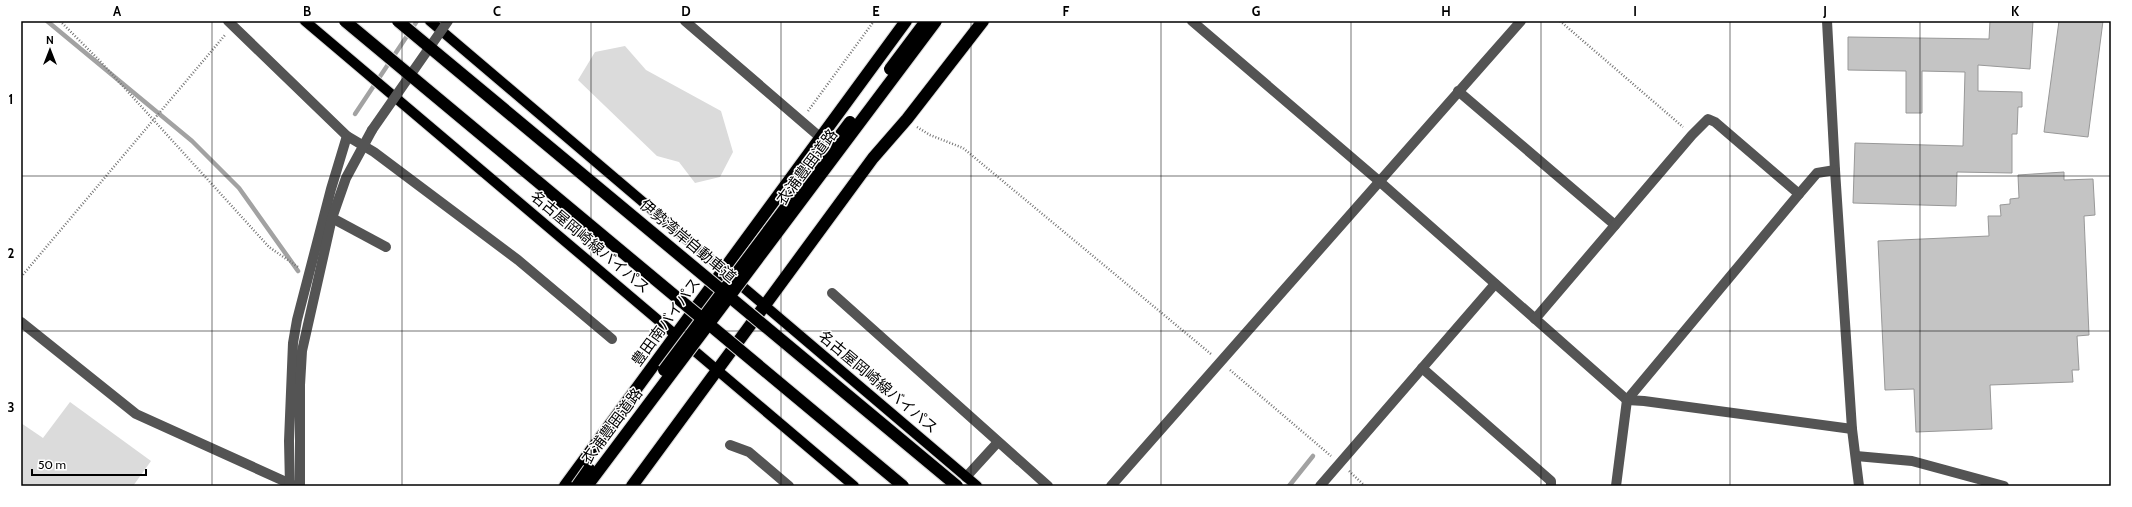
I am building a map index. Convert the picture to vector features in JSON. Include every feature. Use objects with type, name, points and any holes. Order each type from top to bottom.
[{"type":"highway","points":[[344,21],[903,486]]},
{"type":"highway","name":"伊勢湾岸自動車道","points":[[398,21],[957,486]]},
{"type":"highway","name":"豊田南バイパス","points":[[565,486],[906,21]]},
{"type":"highway","name":"衣浦豊田道路","points":[[577,486],[926,21]]},
{"type":"highway","name":"衣浦豊田道路","points":[[587,486],[936,21]]},
{"type":"highway","points":[[632,486],[874,158],[907,119],[983,21]]},
{"type":"main road","name":"名古屋岡崎線バイパス","points":[[305,21],[854,486]]},
{"type":"main road","name":"名古屋岡崎線バイパス","points":[[430,21],[977,486]]},
{"type":"street","points":[[293,485],[302,350],[332,218],[346,178],[362,145],[448,21]]},
{"type":"street","points":[[685,21],[821,138]]},
{"type":"street","points":[[1192,21],[1379,180],[1494,284],[1627,400],[1852,429]]},
{"type":"street","points":[[1111,486],[1520,21]]},
{"type":"street","points":[[1827,21],[1852,429],[1859,486]]},
{"type":"street","points":[[230,23],[347,136],[374,152],[518,260],[612,339]]},
{"type":"street","points":[[1458,91],[1615,225]]},
{"type":"street","points":[[1535,319],[1692,135],[1708,119],[1716,122],[1799,194]]},
{"type":"street","points":[[293,485],[289,441],[293,343],[297,320],[331,189],[347,136]]},
{"type":"street","points":[[1616,486],[1627,400],[1817,173],[1835,170]]},
{"type":"street","points":[[332,218],[386,247]]},
{"type":"street","points":[[1320,486],[1494,284]]},
{"type":"street","points":[[832,293],[1048,486]]},
{"type":"street","points":[[21,322],[136,414],[279,483],[293,485]]},
{"type":"street","points":[[1422,368],[1551,482],[1551,486]]},
{"type":"street","points":[[966,477],[998,442]]},
{"type":"street","points":[[730,444],[749,452],[789,486]]},
{"type":"street","points":[[1856,456],[1912,462],[2004,486]]},
{"type":"path","points":[[60,21],[269,247],[309,275]]},
{"type":"path","points":[[801,121],[874,21]]},
{"type":"path","points":[[1560,21],[1692,135]]},
{"type":"path","points":[[21,277],[153,121],[230,23]]},
{"type":"path","points":[[907,119],[930,135],[963,148],[1220,361],[1365,486]]},
{"type":"shaded area","points":[[625,46],[646,70],[721,111],[733,152],[720,177],[695,183],[679,162],[657,156],[578,80],[595,52]]},
{"type":"shaded area","points":[[70,402],[151,461],[133,486],[23,486],[21,484],[21,423],[43,438]]},
{"type":"building","points":[[1990,21],[2033,21],[2030,69],[1978,65],[1978,91],[2022,92],[2022,107],[2018,107],[2017,134],[2012,134],[2012,173],[1957,172],[1956,206],[1853,203],[1855,143],[1963,146],[1965,72],[1922,71],[1922,113],[1906,113],[1906,71],[1848,70],[1848,37],[1989,39]]},
{"type":"building","points":[[2059,21],[2103,21],[2088,137],[2044,132]]},
{"type":"building","points":[[2064,172],[2064,180],[2093,179],[2095,215],[2084,216],[2089,335],[2077,336],[2079,370],[2072,370],[2073,382],[1990,385],[1992,429],[1916,432],[1914,389],[1885,390],[1878,241],[1989,236],[1988,216],[2001,216],[2000,205],[2010,204],[2010,199],[2019,198],[2018,175]]},
{"type":"waterway","points":[[47,21],[192,141],[239,188],[298,271]]},
{"type":"waterway","points":[[355,114],[417,21]]},
{"type":"waterway","points":[[1289,486],[1313,456]]}]
